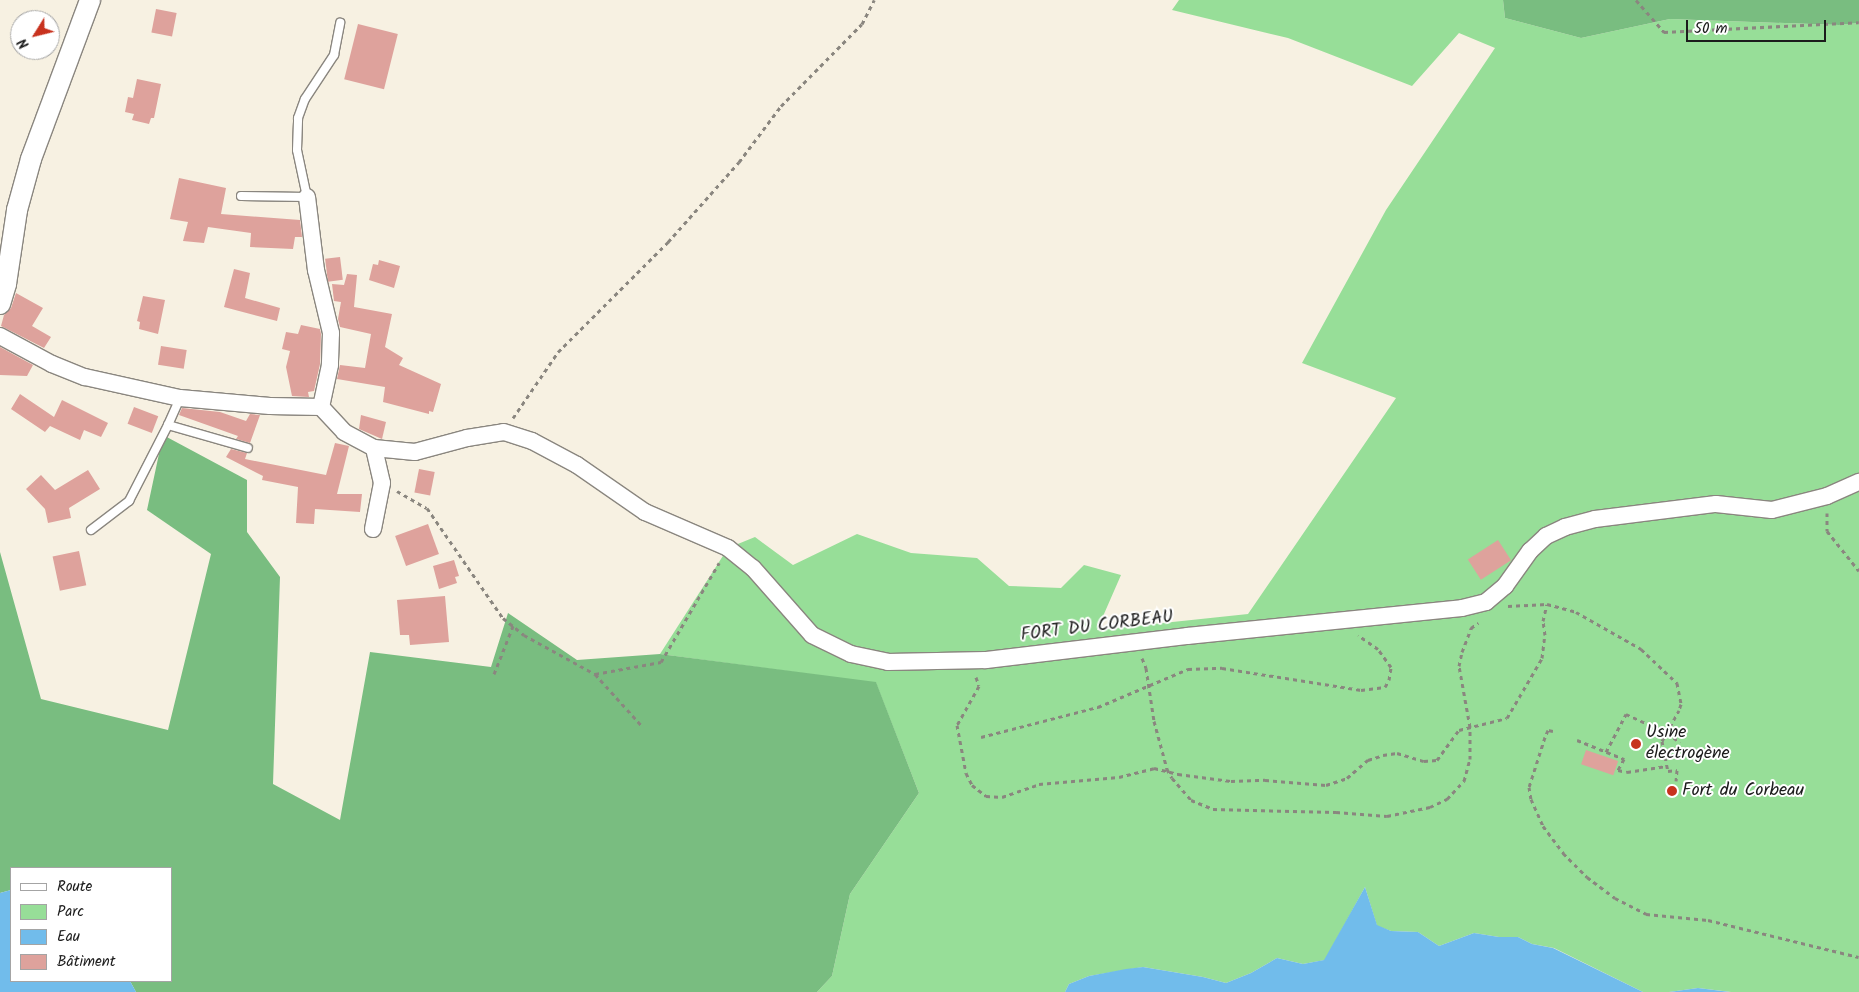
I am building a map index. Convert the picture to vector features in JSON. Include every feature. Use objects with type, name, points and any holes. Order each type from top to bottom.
[{"type":"street","points":[[0,304],[6,284],[17,210],[31,159],[90,0]]},
{"type":"street","points":[[307,197],[316,270],[331,333],[330,366],[321,406]]},
{"type":"street","points":[[0,336],[52,364],[85,377],[180,398],[270,406],[321,406],[344,432],[374,448],[382,483],[373,529]]},
{"type":"street","name":"FORT DU CORBEAU","points":[[374,448],[415,452],[467,438],[504,432],[532,441],[577,465],[645,512],[728,548],[753,568],[812,635],[851,654],[888,662],[970,660],[1462,608],[1486,602],[1506,586],[1530,551],[1546,536],[1565,527],[1595,520],[1716,504],[1772,510],[1827,496],[1859,482]]},
{"type":"lane","points":[[241,196],[307,197],[297,150],[298,118],[305,99],[334,55],[340,24]]},
{"type":"lane","points":[[91,530],[128,501],[180,398]]},
{"type":"lane","points":[[168,425],[248,448]]},
{"type":"path","points":[[504,432],[558,352],[668,242],[739,162],[781,106],[862,24],[874,0]]},
{"type":"path","points":[[1636,0],[1664,32],[1859,22]]},
{"type":"path","points":[[382,483],[428,508],[503,618],[524,635],[595,674],[642,726]]},
{"type":"path","points":[[1827,496],[1828,531],[1859,571]]},
{"type":"path","points":[[595,674],[661,662],[728,548]]},
{"type":"path","points":[[1486,602],[1499,606],[1547,604],[1576,612],[1640,649],[1677,683],[1681,704],[1662,741],[1668,771],[1677,770],[1676,781]]},
{"type":"path","points":[[970,660],[979,686],[957,725],[966,773],[972,785],[986,796],[1002,797],[1039,784],[1119,777],[1154,768],[1231,781],[1265,780],[1326,785],[1347,778],[1368,760],[1383,755],[1397,753],[1424,761],[1437,760],[1460,730],[1507,718],[1542,658],[1545,635],[1543,621],[1547,604]]},
{"type":"path","points":[[981,737],[1098,707],[1188,669],[1222,668],[1360,690],[1385,686],[1389,680],[1391,667],[1378,648],[1337,621]]},
{"type":"path","points":[[1129,643],[1139,651],[1149,686],[1154,721],[1169,772],[1191,800],[1213,809],[1336,812],[1386,816],[1430,807],[1447,799],[1464,782],[1470,759],[1470,727],[1459,666],[1471,628],[1479,622]]},
{"type":"path","points":[[494,674],[513,626]]},
{"type":"path","points":[[1606,752],[1626,714],[1667,733],[1680,742]]},
{"type":"path","points":[[1553,731],[1548,730],[1545,737],[1529,787],[1531,799],[1543,826],[1563,854],[1601,888],[1615,898],[1646,914],[1708,920],[1859,957]]},
{"type":"path","points":[[1577,740],[1624,759],[1618,770],[1627,772],[1666,766]]},
{"type":"green space","points":[[1179,0],[1503,0],[1505,18],[1581,38],[1670,19],[1839,25],[1859,23],[1859,992],[1731,992],[1698,988],[1669,992],[1643,992],[1554,948],[1532,944],[1518,937],[1499,937],[1474,933],[1439,946],[1418,932],[1391,931],[1377,926],[1365,887],[1325,960],[1303,964],[1277,958],[1251,973],[1226,983],[1203,977],[1143,967],[1089,976],[1069,984],[1065,992],[817,992],[832,976],[850,894],[919,793],[876,683],[660,654],[728,548],[755,537],[793,565],[857,534],[911,553],[977,558],[1009,586],[1061,588],[1084,565],[1121,575],[1097,630],[1248,614],[1396,398],[1302,363],[1386,210],[1495,48],[1459,33],[1412,86],[1288,38],[1172,10]]},
{"type":"green space","points":[[1503,0],[1859,0],[1859,23],[1839,25],[1670,19],[1581,38],[1505,18]]},
{"type":"green space","points":[[163,435],[247,480],[247,532],[280,577],[273,784],[340,820],[370,652],[491,667],[508,613],[577,660],[660,654],[876,682],[919,793],[850,894],[832,976],[817,992],[136,992],[131,982],[172,982],[172,867],[10,867],[10,890],[0,893],[0,552],[41,699],[168,730],[211,554],[147,510]]},
{"type":"water","points":[[1365,887],[1377,925],[1391,931],[1418,932],[1439,946],[1474,933],[1499,937],[1518,937],[1532,944],[1553,948],[1643,992],[1065,992],[1069,984],[1089,976],[1126,969],[1143,967],[1203,977],[1226,983],[1251,973],[1277,958],[1303,964],[1324,960]]},
{"type":"water","points":[[10,890],[10,982],[131,982],[136,992],[0,992],[0,893]]},
{"type":"water","points":[[1698,988],[1730,992],[1669,992]]},
{"type":"building","points":[[156,9],[177,13],[172,37],[151,33]]},
{"type":"building","points":[[358,24],[398,34],[384,89],[344,79]]},
{"type":"building","points":[[137,79],[161,84],[154,118],[151,118],[149,124],[132,120],[134,114],[125,112],[128,97],[133,98]]},
{"type":"building","points":[[179,178],[226,188],[221,214],[300,220],[302,237],[295,237],[293,249],[250,247],[251,233],[208,227],[204,243],[183,241],[188,222],[170,219]]},
{"type":"building","points":[[340,257],[343,280],[328,282],[325,259]]},
{"type":"building","points":[[379,260],[400,266],[394,288],[369,280],[373,264],[378,265]]},
{"type":"building","points":[[234,269],[250,273],[245,298],[280,308],[277,321],[224,307]]},
{"type":"building","points":[[347,274],[357,275],[354,307],[392,314],[385,347],[403,358],[399,365],[441,384],[433,412],[429,411],[429,414],[383,402],[385,387],[337,379],[340,365],[365,368],[371,334],[340,327],[338,319],[341,302],[334,301],[332,284],[344,285]]},
{"type":"building","points":[[16,293],[43,308],[32,326],[51,337],[44,348],[1,326],[4,315],[11,308]]},
{"type":"building","points":[[143,296],[165,300],[158,334],[139,329],[140,322],[137,321]]},
{"type":"building","points":[[301,325],[320,329],[321,334],[320,364],[314,391],[308,392],[309,397],[292,396],[286,367],[290,351],[282,349],[286,332],[298,334]]},
{"type":"building","points":[[161,346],[187,350],[184,369],[158,365]]},
{"type":"building","points":[[0,347],[33,365],[27,376],[0,375]]},
{"type":"building","points":[[20,394],[54,417],[62,400],[108,423],[101,437],[84,430],[80,440],[50,426],[45,432],[11,409]]},
{"type":"building","points":[[134,407],[158,416],[152,433],[128,424]]},
{"type":"building","points":[[182,408],[220,412],[246,421],[250,414],[260,415],[250,443],[236,439],[238,436],[179,415]]},
{"type":"building","points":[[361,415],[386,422],[382,439],[359,429]]},
{"type":"building","points":[[335,443],[349,446],[337,494],[362,494],[360,512],[315,509],[314,524],[296,523],[298,487],[262,480],[263,476],[226,457],[231,449],[247,453],[245,459],[326,475]]},
{"type":"building","points":[[419,469],[435,472],[430,496],[414,493]]},
{"type":"building","points":[[88,470],[100,489],[69,508],[71,518],[48,523],[45,509],[26,489],[41,475],[55,490]]},
{"type":"building","points":[[428,524],[439,554],[406,566],[395,536]]},
{"type":"building","points":[[1498,540],[1511,560],[1481,580],[1468,560]]},
{"type":"building","points":[[79,551],[86,585],[60,591],[53,557]]},
{"type":"building","points":[[454,560],[459,576],[455,577],[457,583],[439,589],[433,566]]},
{"type":"building","points":[[445,596],[449,642],[410,645],[409,635],[400,635],[397,600]]},
{"type":"building","points":[[1586,750],[1618,761],[1613,775],[1581,764]]},
{"type":"place","name":"Usine électrogène","points":[[1636,744]]},
{"type":"place","name":"Fort du Corbeau","points":[[1672,791]]}]
